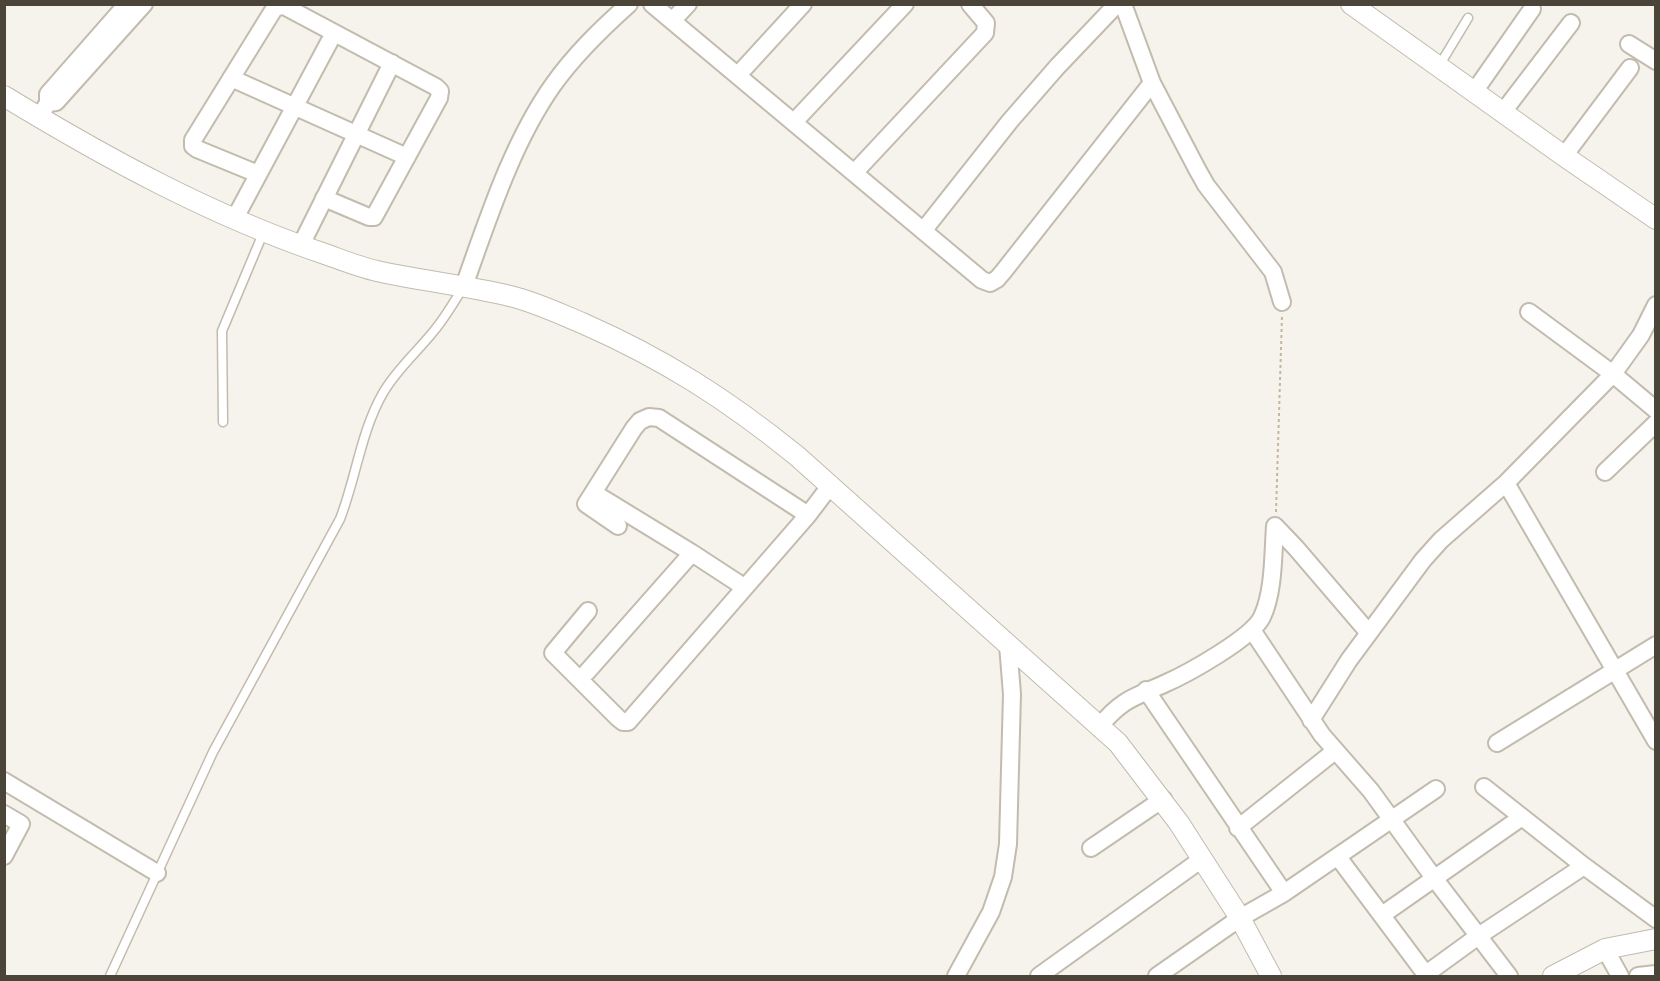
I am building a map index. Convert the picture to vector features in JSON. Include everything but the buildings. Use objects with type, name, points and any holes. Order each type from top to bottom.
[{"type":"street","points":[[43,110],[48,94],[127,4]]},
{"type":"street","points":[[43,110],[56,102],[144,4]]},
{"type":"street","points":[[464,286],[494,201],[533,117],[553,85],[574,58],[596,33],[629,4]]},
{"type":"street","points":[[652,4],[982,280],[990,283],[997,279],[1152,83]]},
{"type":"street","points":[[673,20],[688,4]]},
{"type":"street","points":[[738,75],[803,4]]},
{"type":"street","points":[[794,122],[905,4]]},
{"type":"street","points":[[854,173],[985,33],[986,23],[970,4]]},
{"type":"street","points":[[924,231],[1011,121],[1057,67],[1117,4]]},
{"type":"street","points":[[1123,4],[1152,83],[1206,186],[1273,272],[1282,302]]},
{"type":"street","points":[[258,174],[197,149],[193,146],[193,140],[274,9],[282,5],[440,91],[439,98],[374,217],[324,198]]},
{"type":"street","points":[[1360,7],[1474,92],[1656,219]]},
{"type":"street","points":[[1474,92],[1532,9]]},
{"type":"street","points":[[1503,112],[1571,23]]},
{"type":"street","points":[[235,218],[334,33]]},
{"type":"street","points":[[1629,44],[1656,61]]},
{"type":"street","points":[[301,245],[392,63]]},
{"type":"street","points":[[1564,156],[1630,68]]},
{"type":"street","points":[[231,78],[295,105],[407,158]]},
{"type":"street","points":[[4,96],[43,110],[159,183],[235,218],[301,245],[375,270],[464,286],[537,304],[603,332],[704,386],[754,422],[830,486],[1098,723],[1136,764],[1163,799],[1240,918],[1270,976]]},
{"type":"street","points":[[1311,720],[1368,632],[1423,560],[1441,540],[1506,483],[1613,374],[1641,335],[1656,305]]},
{"type":"street","points":[[1529,312],[1613,374],[1656,410]]},
{"type":"street","points":[[618,526],[586,504],[634,428],[640,421],[649,417],[659,418],[687,435],[808,515]]},
{"type":"street","points":[[1605,472],[1656,423]]},
{"type":"street","points":[[1506,483],[1616,670],[1651,721],[1656,741]]},
{"type":"street","points":[[588,611],[553,653],[618,718],[623,722],[628,722],[808,515],[830,486]]},
{"type":"street","points":[[594,493],[744,587]]},
{"type":"street","points":[[1098,723],[1117,706],[1146,690],[1170,682],[1221,652],[1252,630],[1261,618],[1266,604],[1272,570],[1275,526]]},
{"type":"street","points":[[1275,526],[1368,632]]},
{"type":"street","points":[[587,672],[692,554]]},
{"type":"street","points":[[1252,630],[1311,720],[1335,751],[1359,776],[1477,937],[1509,976]]},
{"type":"street","points":[[956,976],[991,912],[1003,877],[1008,844],[1012,694],[1008,645]]},
{"type":"street","points":[[1497,743],[1656,645]]},
{"type":"street","points":[[1146,690],[1284,893]]},
{"type":"street","points":[[1238,828],[1335,751]]},
{"type":"street","points":[[4,781],[157,873]]},
{"type":"street","points":[[1484,787],[1656,919]]},
{"type":"street","points":[[1156,976],[1240,918],[1284,893],[1338,857],[1436,789]]},
{"type":"street","points":[[1091,848],[1163,799]]},
{"type":"street","points":[[4,814],[21,824],[4,856]]},
{"type":"street","points":[[1382,915],[1522,817]]},
{"type":"street","points":[[1338,857],[1427,975],[1477,937],[1584,866]]},
{"type":"street","points":[[1039,976],[1203,859]]},
{"type":"street","points":[[1553,976],[1605,949],[1656,939]]},
{"type":"street","points":[[1605,949],[1620,976]]},
{"type":"street","points":[[1638,976],[1656,974]]},
{"type":"lane","points":[[1438,66],[1468,18]]},
{"type":"lane","points":[[223,422],[222,331],[264,230]]},
{"type":"lane","points":[[110,976],[213,752],[340,519],[373,412],[397,374],[434,332],[464,286]]},
{"type":"path","points":[[1275,526],[1282,302]]}]
